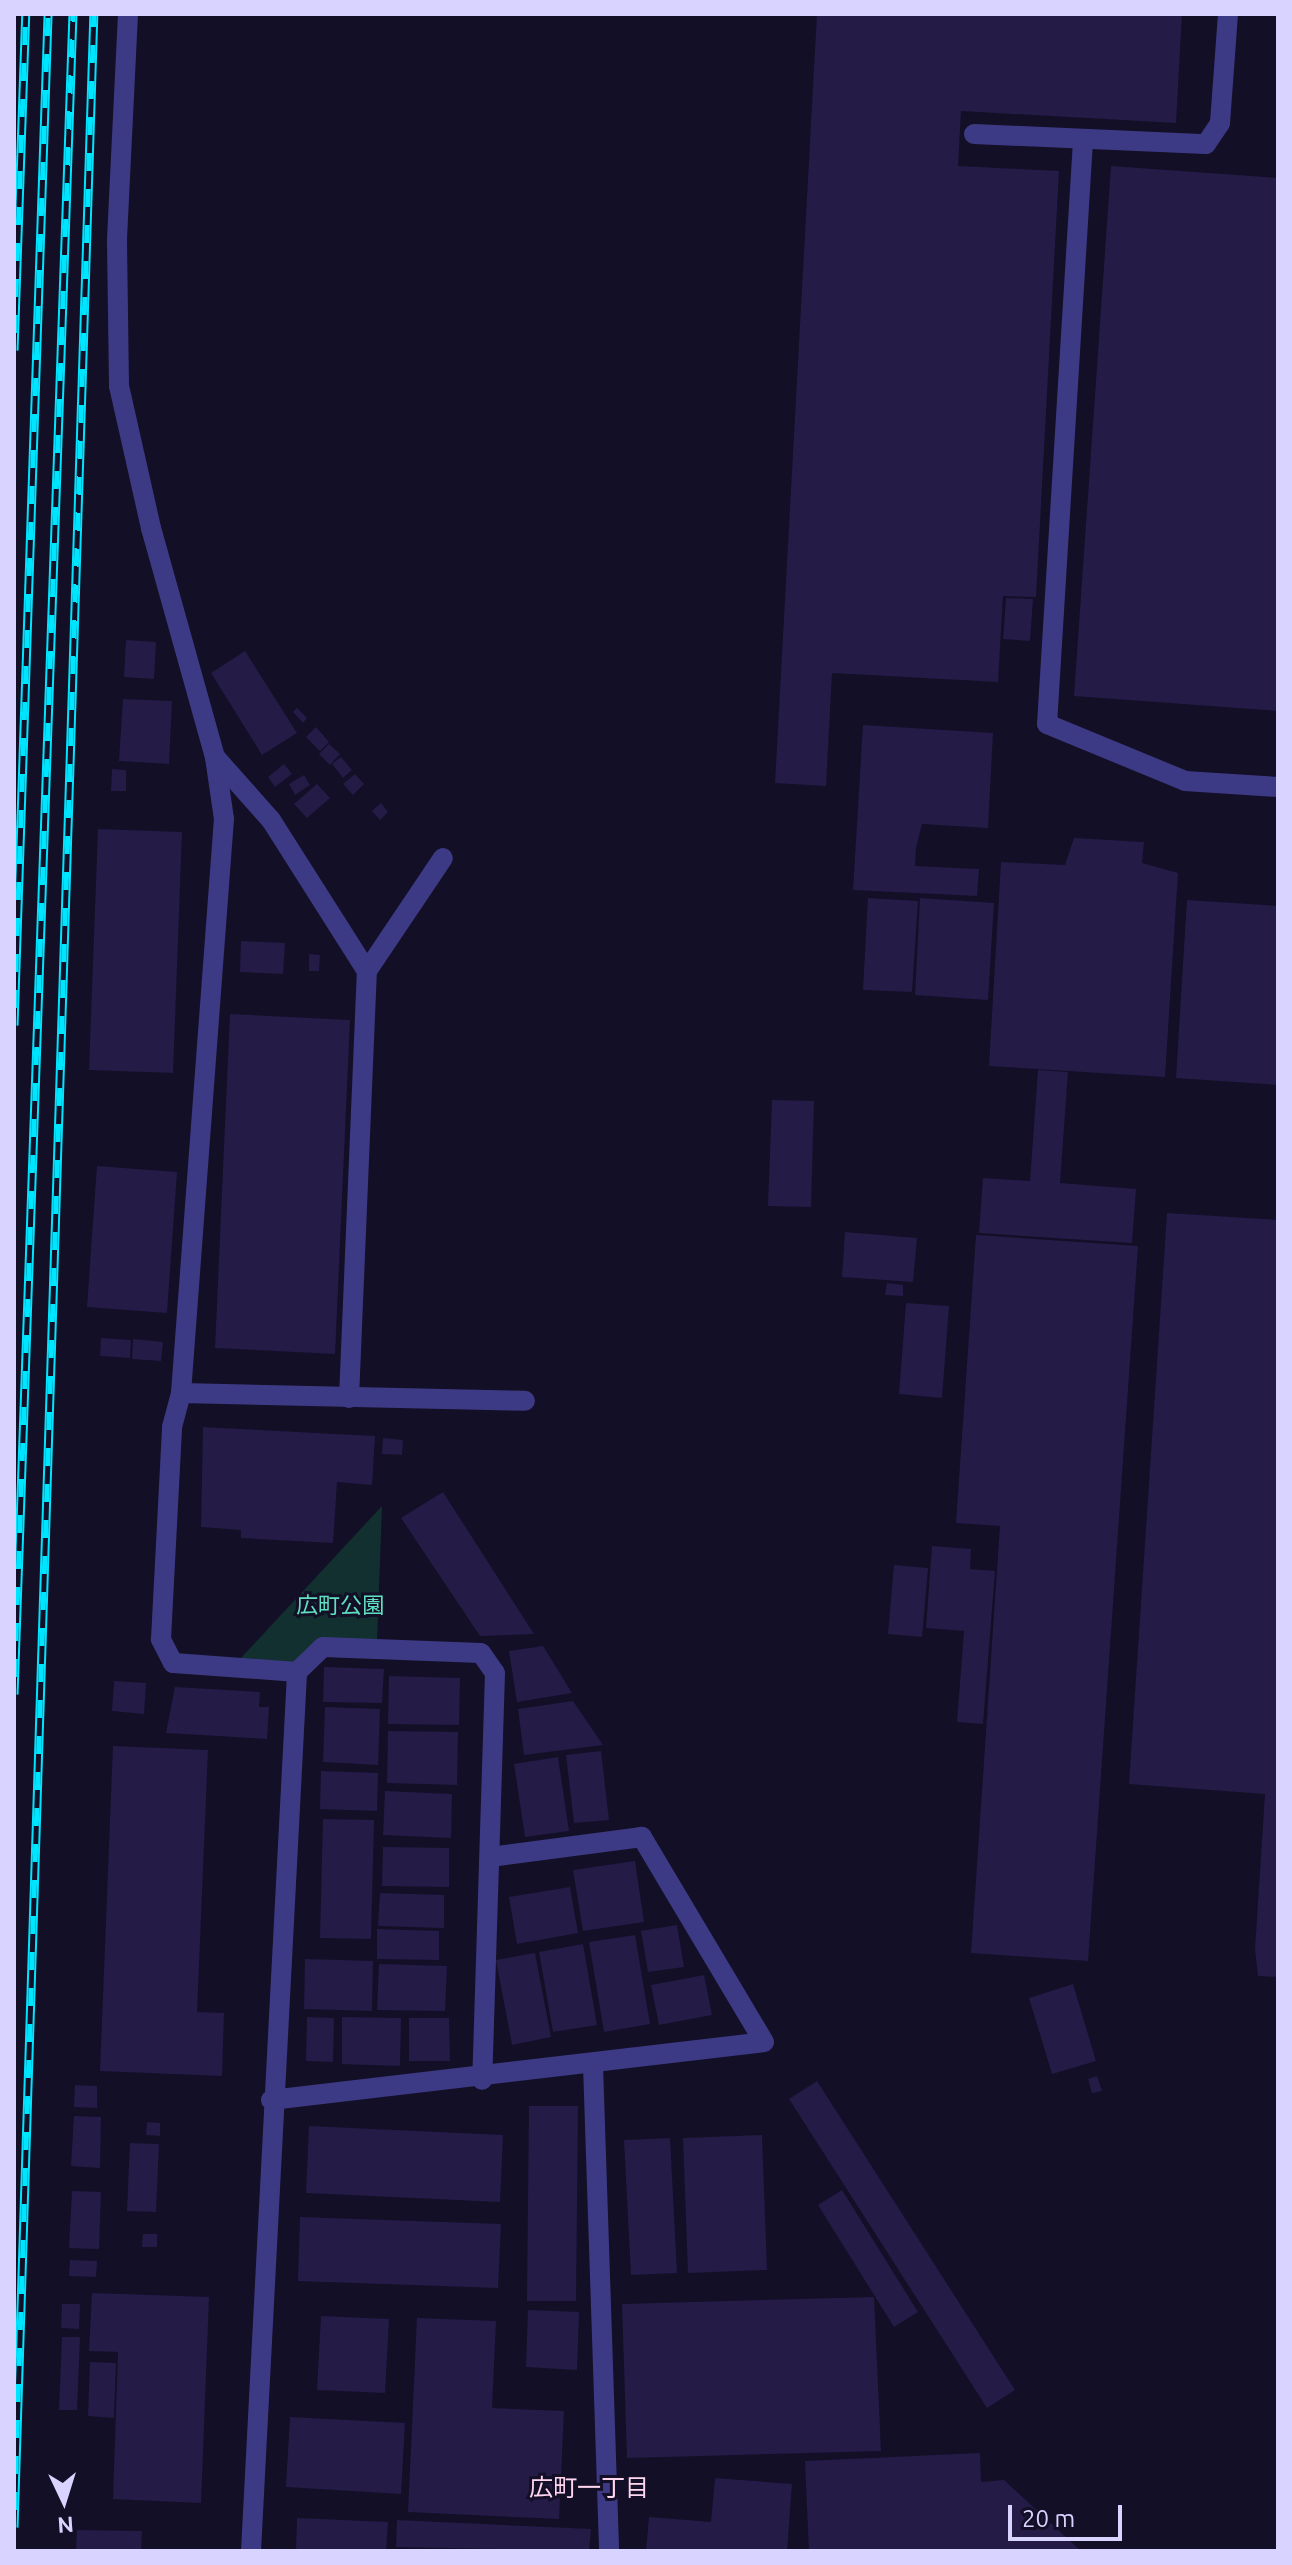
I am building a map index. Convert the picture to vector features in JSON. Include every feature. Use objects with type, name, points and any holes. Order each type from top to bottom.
[{"type":"street","points":[[128,14],[117,242],[119,386],[215,757],[224,819],[181,1393],[172,1427],[161,1639],[173,1663],[289,1671],[323,1647],[481,1653],[495,1673],[482,2080]]},
{"type":"street","points":[[974,134],[1191,148],[1215,137],[1228,14]]},
{"type":"street","points":[[1083,141],[1047,724],[1185,781],[1278,787]]},
{"type":"street","points":[[215,757],[271,820],[367,971]]},
{"type":"street","points":[[349,1398],[367,971],[443,858]]},
{"type":"street","points":[[181,1393],[525,1401]]},
{"type":"street","points":[[251,2551],[289,1671]]},
{"type":"street","points":[[271,2100],[482,2080],[764,2042],[642,1837],[490,1857]]},
{"type":"street","points":[[593,2065],[609,2551]]},
{"type":"green space","name":"広町公園","points":[[382,1506],[377,1643],[320,1641],[294,1666],[240,1659]]},
{"type":"building","points":[[817,14],[1182,14],[1176,123],[961,111],[958,166],[1059,171],[1036,597],[1003,596],[998,682],[832,673],[826,786],[775,783]]},
{"type":"building","points":[[1111,166],[1278,178],[1278,711],[1074,696]]},
{"type":"building","points":[[1006,598],[1033,599],[1030,641],[1003,639]]},
{"type":"building","points":[[126,640],[156,642],[154,679],[124,677]]},
{"type":"building","points":[[245,651],[297,733],[262,755],[211,673]]},
{"type":"building","points":[[123,699],[172,701],[169,764],[119,761]]},
{"type":"building","points":[[297,708],[307,718],[303,723],[293,712]]},
{"type":"building","points":[[863,725],[993,733],[988,828],[922,824],[916,848],[915,866],[979,869],[977,896],[853,890]]},
{"type":"building","points":[[316,727],[329,742],[320,751],[306,737]]},
{"type":"building","points":[[329,744],[340,754],[330,765],[319,754]]},
{"type":"building","points":[[341,757],[352,770],[343,778],[332,764]]},
{"type":"building","points":[[284,764],[292,774],[275,787],[268,777]]},
{"type":"building","points":[[112,769],[126,770],[126,791],[111,791]]},
{"type":"building","points":[[355,774],[364,784],[353,795],[343,784]]},
{"type":"building","points":[[304,775],[310,785],[295,795],[289,784]]},
{"type":"building","points":[[317,784],[330,798],[307,818],[294,804]]},
{"type":"building","points":[[381,803],[388,812],[380,820],[372,811]]},
{"type":"building","points":[[98,829],[182,832],[173,1073],[89,1070]]},
{"type":"building","points":[[1074,838],[1144,842],[1142,863],[1178,873],[1165,1077],[989,1066],[1001,862],[1065,865]]},
{"type":"building","points":[[868,898],[918,901],[912,992],[863,990]]},
{"type":"building","points":[[920,898],[994,903],[988,1000],[915,995]]},
{"type":"building","points":[[1187,900],[1278,906],[1278,1085],[1176,1078]]},
{"type":"building","points":[[241,941],[285,943],[283,974],[240,972]]},
{"type":"building","points":[[309,954],[320,955],[319,971],[309,971]]},
{"type":"building","points":[[230,1014],[350,1020],[335,1354],[215,1348]]},
{"type":"building","points":[[1038,1070],[1068,1072],[1060,1183],[1136,1189],[1132,1243],[979,1233],[983,1178],[1030,1181]]},
{"type":"building","points":[[772,1100],[814,1101],[811,1207],[768,1206]]},
{"type":"building","points":[[97,1166],[177,1172],[167,1313],[87,1307]]},
{"type":"building","points":[[1167,1213],[1278,1220],[1278,1977],[1258,1976],[1255,1949],[1265,1794],[1129,1784]]},
{"type":"building","points":[[845,1232],[917,1238],[913,1282],[842,1277]]},
{"type":"building","points":[[976,1235],[1138,1246],[1088,1961],[971,1953],[1000,1526],[956,1523]]},
{"type":"building","points":[[887,1283],[903,1285],[903,1296],[885,1295]]},
{"type":"building","points":[[906,1303],[949,1306],[942,1398],[899,1394]]},
{"type":"building","points":[[101,1338],[131,1340],[130,1358],[100,1356]]},
{"type":"building","points":[[133,1339],[163,1342],[161,1361],[132,1359]]},
{"type":"building","points":[[203,1427],[375,1436],[372,1485],[337,1482],[333,1543],[241,1538],[241,1530],[201,1527]]},
{"type":"building","points":[[383,1438],[403,1440],[402,1455],[382,1454]]},
{"type":"building","points":[[443,1492],[534,1634],[480,1636],[401,1518]]},
{"type":"building","points":[[932,1546],[971,1549],[970,1569],[995,1571],[983,1724],[957,1722],[964,1631],[926,1628]]},
{"type":"building","points":[[894,1565],[928,1568],[922,1637],[888,1634]]},
{"type":"building","points":[[543,1646],[572,1693],[517,1702],[509,1651]]},
{"type":"building","points":[[324,1667],[384,1669],[382,1703],[323,1702]]},
{"type":"building","points":[[389,1676],[460,1678],[459,1725],[388,1724]]},
{"type":"building","points":[[114,1681],[146,1683],[144,1714],[112,1711]]},
{"type":"building","points":[[175,1687],[260,1692],[259,1707],[269,1707],[267,1739],[166,1733]]},
{"type":"building","points":[[573,1701],[603,1745],[524,1755],[518,1709]]},
{"type":"building","points":[[325,1707],[380,1709],[378,1765],[323,1762]]},
{"type":"building","points":[[388,1731],[458,1732],[457,1785],[387,1783]]},
{"type":"building","points":[[113,1746],[208,1750],[197,2012],[224,2013],[222,2076],[100,2071]]},
{"type":"building","points":[[601,1751],[609,1820],[574,1823],[566,1755]]},
{"type":"building","points":[[558,1757],[569,1831],[525,1837],[514,1764]]},
{"type":"building","points":[[321,1771],[378,1773],[377,1811],[320,1809]]},
{"type":"building","points":[[385,1791],[452,1794],[451,1838],[383,1835]]},
{"type":"building","points":[[323,1819],[374,1820],[371,1939],[320,1938]]},
{"type":"building","points":[[383,1847],[449,1848],[449,1887],[382,1886]]},
{"type":"building","points":[[635,1861],[644,1922],[583,1931],[573,1870]]},
{"type":"building","points":[[570,1887],[578,1933],[517,1944],[509,1897]]},
{"type":"building","points":[[380,1893],[444,1895],[444,1928],[378,1926]]},
{"type":"building","points":[[677,1925],[684,1967],[648,1972],[641,1931]]},
{"type":"building","points":[[377,1929],[439,1931],[439,1960],[377,1959]]},
{"type":"building","points":[[635,1935],[650,2024],[604,2032],[589,1942]]},
{"type":"building","points":[[583,1944],[597,2025],[553,2032],[539,1952]]},
{"type":"building","points":[[535,1953],[551,2037],[512,2045],[496,1960]]},
{"type":"building","points":[[305,1959],[373,1961],[372,2011],[304,2009]]},
{"type":"building","points":[[379,1964],[447,1966],[445,2011],[377,2010]]},
{"type":"building","points":[[704,1975],[712,2015],[659,2025],[651,1985]]},
{"type":"building","points":[[1073,1984],[1096,2061],[1052,2074],[1029,1998]]},
{"type":"building","points":[[307,2017],[334,2018],[333,2062],[306,2061]]},
{"type":"building","points":[[342,2017],[401,2018],[400,2066],[342,2064]]},
{"type":"building","points":[[409,2018],[449,2018],[450,2061],[409,2061]]},
{"type":"building","points":[[1097,2076],[1102,2091],[1092,2093],[1088,2079]]},
{"type":"building","points":[[817,2081],[1015,2390],[987,2408],[789,2099]]},
{"type":"building","points":[[75,2085],[97,2086],[97,2108],[74,2107]]},
{"type":"building","points":[[529,2106],[578,2106],[576,2301],[527,2301]]},
{"type":"building","points":[[74,2116],[101,2117],[100,2168],[71,2166]]},
{"type":"building","points":[[147,2122],[160,2123],[160,2136],[146,2135]]},
{"type":"building","points":[[309,2126],[503,2135],[500,2202],[306,2193]]},
{"type":"building","points":[[762,2135],[767,2270],[688,2273],[683,2138]]},
{"type":"building","points":[[670,2138],[677,2273],[631,2275],[624,2140]]},
{"type":"building","points":[[130,2143],[159,2144],[156,2212],[127,2211]]},
{"type":"building","points":[[842,2190],[918,2312],[894,2327],[818,2205]]},
{"type":"building","points":[[72,2191],[101,2192],[99,2249],[69,2248]]},
{"type":"building","points":[[300,2217],[501,2224],[498,2288],[298,2281]]},
{"type":"building","points":[[143,2234],[157,2234],[157,2247],[142,2247]]},
{"type":"building","points":[[70,2260],[97,2261],[96,2277],[69,2276]]},
{"type":"building","points":[[92,2293],[209,2297],[201,2503],[113,2499],[118,2352],[89,2351]]},
{"type":"building","points":[[874,2297],[881,2451],[627,2458],[622,2304]]},
{"type":"building","points":[[62,2304],[80,2304],[79,2329],[61,2328]]},
{"type":"building","points":[[528,2310],[579,2312],[577,2370],[526,2367]]},
{"type":"building","points":[[321,2316],[389,2319],[385,2393],[317,2390]]},
{"type":"building","points":[[417,2318],[496,2321],[492,2408],[564,2411],[559,2519],[408,2512]]},
{"type":"building","points":[[62,2337],[80,2337],[77,2410],[59,2410]]},
{"type":"building","points":[[90,2362],[116,2363],[114,2418],[88,2416]]},
{"type":"building","points":[[290,2417],[405,2423],[401,2494],[286,2487]]},
{"type":"building","points":[[980,2453],[981,2482],[1004,2480],[1081,2551],[809,2551],[805,2461]]},
{"type":"building","points":[[715,2478],[792,2484],[787,2551],[646,2551],[649,2517],[711,2522]]},
{"type":"building","points":[[297,2518],[388,2522],[386,2551],[296,2551]]},
{"type":"building","points":[[397,2520],[591,2529],[589,2551],[396,2547]]},
{"type":"building","points":[[77,2530],[142,2531],[141,2551],[76,2551]]},
{"type":"railway","points":[[14,350],[26,14]]},
{"type":"railway","points":[[14,1025],[48,14]]},
{"type":"railway","points":[[14,1694],[73,14]]},
{"type":"railway","points":[[14,2527],[94,14]]},
{"type":"district","name":"広町一丁目","points":[[589,2488]]}]
